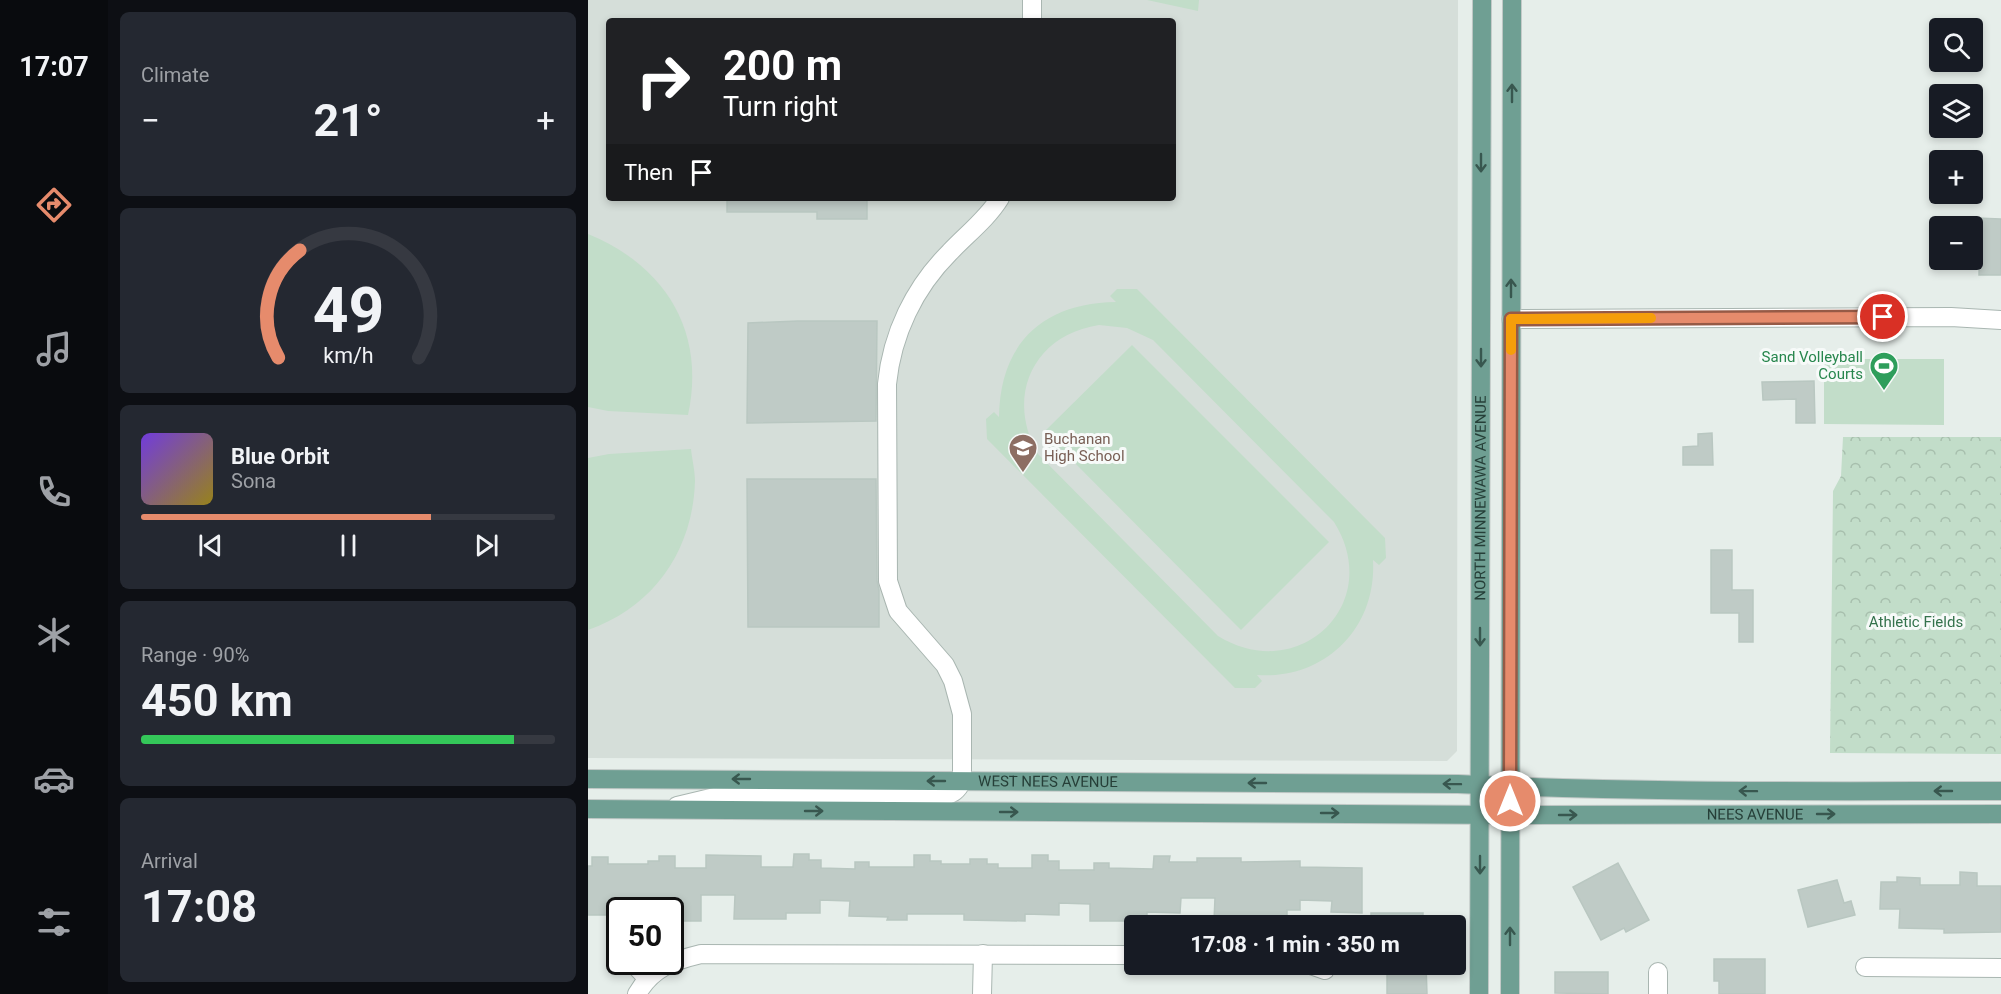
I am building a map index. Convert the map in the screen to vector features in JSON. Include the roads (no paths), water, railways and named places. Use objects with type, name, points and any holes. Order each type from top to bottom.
[{"type":"main road","name":"NORTH MINNEWAWA AVENUE","points":[[1479,994],[1482,0]]},
{"type":"main road","name":"NORTH MINNEWAWA AVENUE","points":[[1510,994],[1512,0]]},
{"type":"main road","points":[[1481,319],[1511,319]]},
{"type":"main road","name":"WEST NEES AVENUE","points":[[588,778],[1510,787]]},
{"type":"main road","name":"NEES AVENUE","points":[[1510,787],[1763,791],[2001,791]]},
{"type":"main road","name":"WEST NEES AVENUE","points":[[588,809],[1510,815]]},
{"type":"main road","name":"NEES AVENUE","points":[[1510,815],[2001,814]]},
{"type":"street","points":[[1032,0],[1032,18]]},
{"type":"street","points":[[658,810],[719,796],[943,796],[956,791],[962,781],[962,714],[956,688],[945,665],[898,611],[888,580],[887,384],[889,366],[902,322],[921,286],[949,253],[984,220],[998,201]]},
{"type":"street","points":[[1511,319],[1952,317],[2001,320]]},
{"type":"street","points":[[637,994],[647,978],[672,962],[701,954],[1124,955]]},
{"type":"street","points":[[982,994],[983,954]]},
{"type":"street","points":[[1865,967],[2001,968]]},
{"type":"street","points":[[1658,994],[1659,972]]},
{"type":"street","points":[[644,975],[647,978]]},
{"type":"place","name":"Sand Volleyball Courts","points":[[1884,392]]},
{"type":"place","name":"Buchanan High School","points":[[1023,474]]},
{"type":"park label","name":"Athletic Fields","points":[[1916,622]]}]
